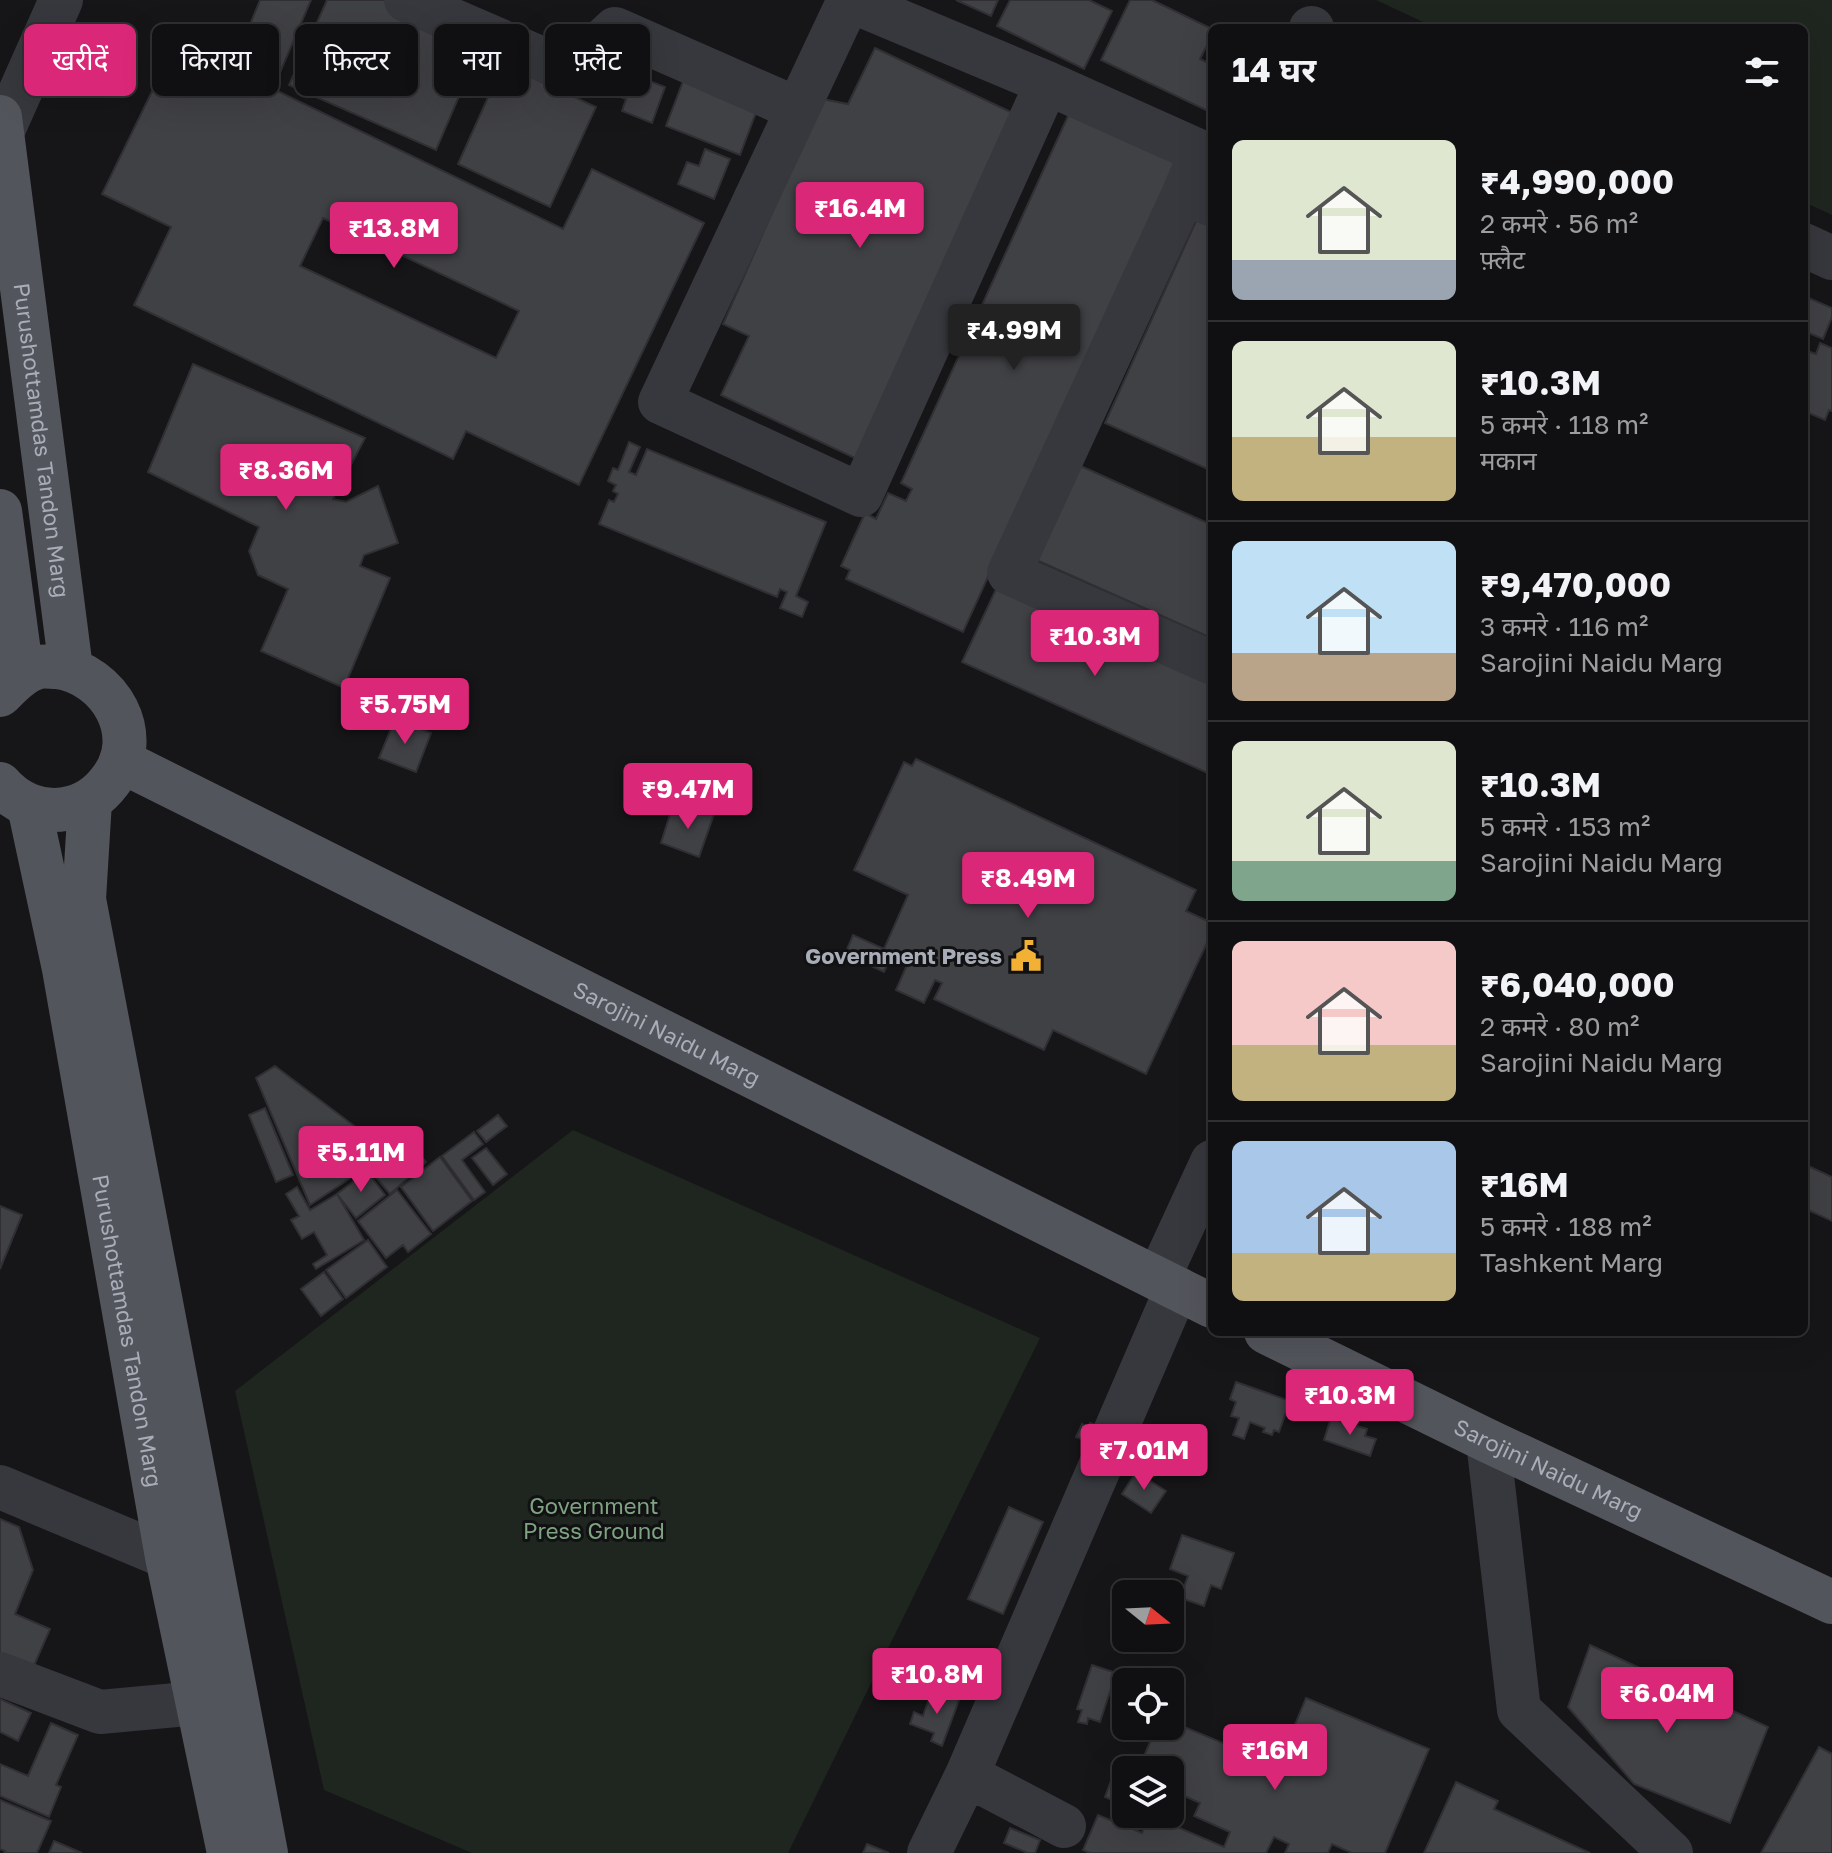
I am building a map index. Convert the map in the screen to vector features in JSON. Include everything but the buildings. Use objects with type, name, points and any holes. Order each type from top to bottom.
[{"type":"main road","name":"Purushottamdas Tandon Marg","points":[[1,128],[71,669]]},
{"type":"main road","points":[[0,511],[8,684],[38,667],[71,669],[105,691],[118,710],[124,732],[117,773],[104,790],[90,801],[74,808],[43,810],[15,795]]},
{"type":"main road","name":"Sarojini Naidu Marg","points":[[121,761],[1182,1291]]},
{"type":"main road","name":"Purushottamdas Tandon Marg","points":[[15,795],[64,969],[167,1557],[229,1853]]},
{"type":"main road","points":[[90,801],[84,899],[266,1853]]},
{"type":"main road","name":"Sarojini Naidu Marg","points":[[1274,1336],[1488,1441],[1832,1602]]},
{"type":"street","points":[[1,128],[61,0]]},
{"type":"street","points":[[406,0],[570,71],[615,29],[797,109]]},
{"type":"street","points":[[1047,83],[861,495],[660,402],[849,0],[1047,83],[1201,152],[1198,199],[1009,573],[1208,661]]},
{"type":"street","points":[[1808,247],[1832,258]]},
{"type":"street","points":[[929,1853],[967,1775],[1182,1291],[1208,1179]]},
{"type":"street","points":[[1488,1441],[1519,1710],[1671,1853]]},
{"type":"street","points":[[0,1487],[167,1557]]},
{"type":"street","points":[[0,1674],[100,1712],[198,1703]]},
{"type":"street","points":[[967,1775],[1064,1826]]},
{"type":"green space","points":[[1376,0],[1832,0],[1832,215],[1808,204],[1808,24],[1427,24]]},
{"type":"green space","name":"Government Press Ground","points":[[573,1130],[1040,1338],[788,1853],[472,1853],[324,1790],[235,1391]]},
{"type":"place","name":"Government Press","points":[[1026,956]]}]
